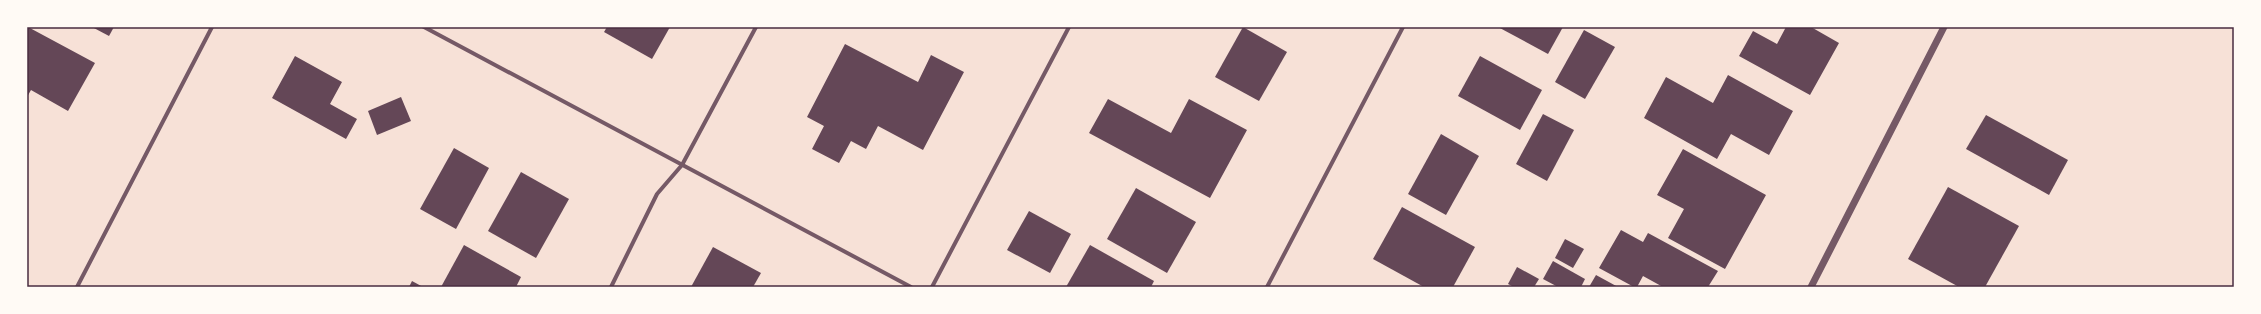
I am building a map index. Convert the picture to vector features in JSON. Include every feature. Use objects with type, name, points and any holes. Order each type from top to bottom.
[{"type":"street","points":[[77,287],[212,27]]},
{"type":"street","points":[[424,27],[911,287]]},
{"type":"street","points":[[611,287],[657,194],[682,165],[756,27]]},
{"type":"street","points":[[932,287],[1069,27]]},
{"type":"street","points":[[1267,287],[1403,27]]},
{"type":"street","points":[[1811,287],[1944,27]]},
{"type":"building","points":[[28,27],[95,63],[68,111],[31,90],[27,97]]},
{"type":"building","points":[[92,27],[114,27],[109,36]]},
{"type":"building","points":[[607,27],[670,27],[652,59],[604,32]]},
{"type":"building","points":[[1243,27],[1287,52],[1259,101],[1215,77]]},
{"type":"building","points":[[1498,27],[1563,27],[1548,54]]},
{"type":"building","points":[[1786,27],[1811,27],[1839,43],[1810,95],[1739,56],[1753,31],[1777,44]]},
{"type":"building","points":[[1584,30],[1615,47],[1585,99],[1555,82]]},
{"type":"building","points":[[845,44],[918,82],[931,55],[964,72],[923,150],[878,126],[866,149],[851,141],[839,163],[812,149],[824,126],[807,117]]},
{"type":"building","points":[[295,56],[342,82],[330,104],[357,119],[346,139],[272,98]]},
{"type":"building","points":[[1480,56],[1542,90],[1520,130],[1458,96]]},
{"type":"building","points":[[1728,75],[1793,111],[1769,155],[1731,134],[1717,159],[1644,118],[1666,77],[1713,103]]},
{"type":"building","points":[[401,97],[411,121],[377,135],[368,111]]},
{"type":"building","points":[[1108,99],[1171,133],[1189,99],[1247,130],[1210,198],[1089,133]]},
{"type":"building","points":[[1543,114],[1574,130],[1547,181],[1516,164]]},
{"type":"building","points":[[1986,115],[2068,160],[2049,195],[1966,149]]},
{"type":"building","points":[[1441,134],[1479,156],[1446,215],[1408,194]]},
{"type":"building","points":[[454,148],[489,168],[456,229],[420,209]]},
{"type":"building","points":[[1683,149],[1766,195],[1725,269],[1668,238],[1684,209],[1657,195]]},
{"type":"building","points":[[521,172],[569,199],[536,258],[488,231]]},
{"type":"building","points":[[1948,187],[2019,226],[1985,287],[1959,287],[1908,259]]},
{"type":"building","points":[[1136,188],[1196,222],[1167,273],[1107,239]]},
{"type":"building","points":[[1402,207],[1475,247],[1453,287],[1424,287],[1373,259]]},
{"type":"building","points":[[1029,211],[1071,234],[1050,273],[1007,250]]},
{"type":"building","points":[[1621,230],[1643,242],[1648,233],[1718,271],[1708,287],[1663,287],[1643,276],[1637,287],[1634,287],[1599,268]]},
{"type":"building","points":[[1565,239],[1584,249],[1573,268],[1555,258]]},
{"type":"building","points":[[464,245],[521,277],[516,287],[441,287]]},
{"type":"building","points":[[1090,245],[1154,281],[1151,287],[1066,287]]},
{"type":"building","points":[[713,247],[761,273],[753,287],[691,287]]},
{"type":"building","points":[[1553,261],[1585,279],[1581,287],[1558,287],[1543,279]]},
{"type":"building","points":[[1517,267],[1539,279],[1534,287],[1514,287],[1508,284]]},
{"type":"building","points":[[1596,275],[1618,287],[1589,287]]},
{"type":"building","points":[[412,281],[423,287],[409,287]]}]
